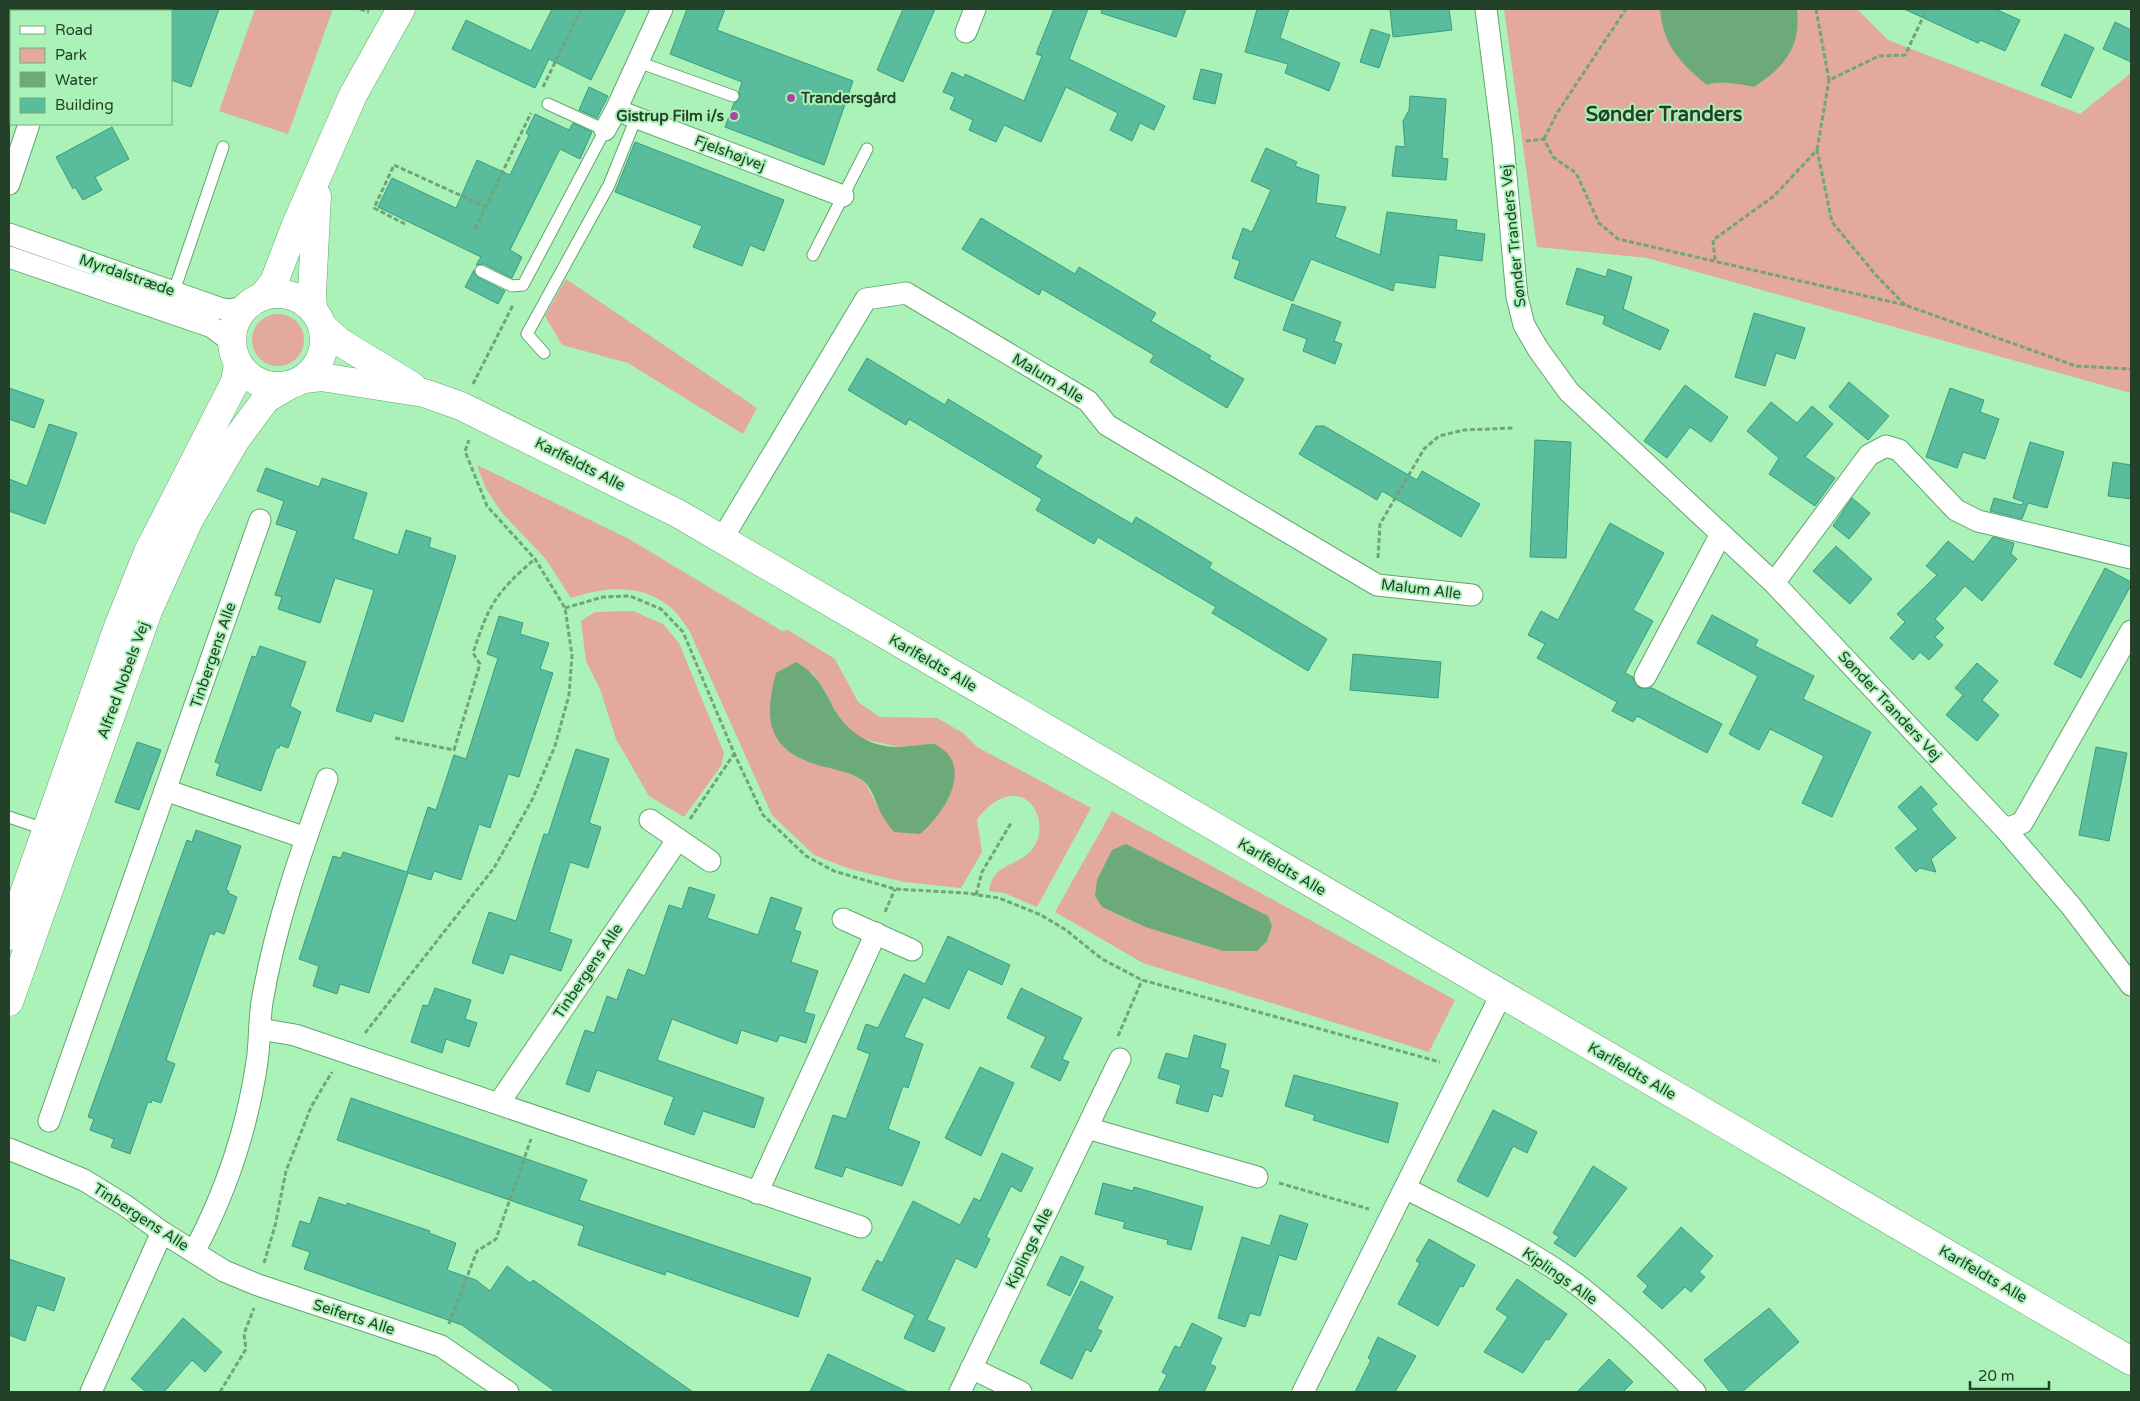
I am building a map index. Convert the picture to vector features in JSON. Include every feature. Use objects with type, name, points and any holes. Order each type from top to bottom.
[{"type":"street","points":[[318,177],[313,266],[318,318],[325,342],[322,356],[315,370],[296,383],[273,387],[259,383],[247,375],[235,353],[237,317],[274,282],[295,227],[353,95],[401,9]]},
{"type":"street","points":[[605,130],[626,114],[638,62],[662,9]]},
{"type":"street","points":[[966,32],[975,9]]},
{"type":"street","name":"Sønder Tranders Vej","points":[[1486,9],[1503,143],[1517,297],[1529,333],[1569,392],[1774,583],[2005,829],[2071,906],[2131,984]]},
{"type":"street","name":"Fjelshøjvej","points":[[626,114],[843,196]]},
{"type":"street","points":[[9,184],[29,125]]},
{"type":"street","name":"Myrdalstræde","points":[[9,234],[219,308],[229,310],[254,302]]},
{"type":"street","name":"Myrdalstræde","points":[[9,257],[212,328],[235,353]]},
{"type":"street","points":[[254,302],[276,293],[290,295],[303,300],[318,318]]},
{"type":"street","name":"Malum Alle","points":[[722,539],[866,299],[906,293],[1088,401],[1107,424],[1377,585],[1472,595]]},
{"type":"street","name":"Karlfeldts Alle","points":[[318,318],[340,342],[424,393]]},
{"type":"street","name":"Alfred Nobels Vej","points":[[9,1002],[56,834],[118,627],[148,552],[235,382],[235,353]]},
{"type":"street","name":"Karlfeldts Alle","points":[[296,383],[321,377],[424,393],[471,410],[676,513],[2131,1361]]},
{"type":"street","name":"Alfred Nobels Vej","points":[[9,936],[56,834],[148,611],[189,520],[235,441],[266,399],[296,383]]},
{"type":"street","points":[[1774,583],[1869,455],[1886,446],[1899,450],[1956,510],[1978,521],[2131,558]]},
{"type":"street","name":"Tinbergens Alle","points":[[49,1121],[260,520]]},
{"type":"street","points":[[1645,677],[1721,534]]},
{"type":"street","points":[[2005,829],[2022,823],[2131,631]]},
{"type":"street","name":"Tinbergens Alle","points":[[9,1149],[84,1180],[194,1252],[221,1199],[241,1144],[252,1094],[262,1003],[282,909],[327,779]]},
{"type":"street","points":[[165,790],[306,838]]},
{"type":"street","points":[[650,820],[710,862]]},
{"type":"street","name":"Tinbergens Alle","points":[[499,1103],[678,839]]},
{"type":"street","points":[[843,919],[912,950]]},
{"type":"street","points":[[757,1193],[876,933]]},
{"type":"street","points":[[1304,1392],[1501,995]]},
{"type":"street","points":[[260,1028],[296,1034],[861,1227]]},
{"type":"street","name":"Kiplings Alle","points":[[960,1392],[1120,1059]]},
{"type":"street","points":[[1087,1128],[1258,1177]]},
{"type":"street","name":"Kiplings Alle","points":[[1405,1188],[1522,1250],[1582,1289],[1654,1349],[1694,1392]]},
{"type":"street","points":[[91,1392],[162,1232]]},
{"type":"street","name":"Seiferts Alle","points":[[194,1252],[224,1272],[258,1285],[441,1346],[508,1392]]},
{"type":"street","points":[[971,1368],[1021,1392]]},
{"type":"lane","points":[[638,62],[733,96]]},
{"type":"lane","points":[[481,271],[512,286],[523,285],[605,130],[548,104]]},
{"type":"lane","points":[[544,353],[527,334],[609,185],[626,114]]},
{"type":"lane","points":[[167,311],[223,147]]},
{"type":"lane","points":[[813,254],[867,149]]},
{"type":"lane","points":[[9,817],[56,834]]},
{"type":"path","points":[[541,91],[581,9]]},
{"type":"path","points":[[1626,9],[1556,113],[1544,139],[1552,157],[1576,173],[1599,223],[1618,239],[1905,305],[2076,366],[2131,369]]},
{"type":"path","points":[[1816,9],[1830,80],[1817,150],[1832,222],[1905,305]]},
{"type":"path","points":[[1830,80],[1879,56],[1905,55],[1927,9]]},
{"type":"path","points":[[475,229],[533,108]]},
{"type":"path","points":[[1503,143],[1544,139]]},
{"type":"path","points":[[1715,260],[1713,240],[1774,196],[1817,150]]},
{"type":"path","points":[[405,224],[374,208],[394,165],[486,207]]},
{"type":"path","points":[[220,1392],[246,1349],[244,1334],[257,1300],[258,1285],[275,1226],[286,1171],[311,1107],[333,1070],[494,868],[532,800],[555,746],[569,695],[572,655],[565,608],[535,560],[487,506],[465,451],[471,410],[523,285]]},
{"type":"path","points":[[1377,585],[1380,524],[1424,449],[1439,436],[1464,430],[1514,428]]},
{"type":"path","points":[[395,738],[454,750],[480,664],[473,654],[486,613],[500,591],[535,560]]},
{"type":"path","points":[[565,608],[603,597],[623,596],[640,599],[661,609],[683,632],[734,753],[763,815],[806,856],[834,871],[895,889],[1000,898],[1041,915],[1066,930],[1102,959],[1142,980],[1464,1069]]},
{"type":"path","points":[[678,839],[734,753]]},
{"type":"path","points":[[976,895],[982,872],[1012,823]]},
{"type":"path","points":[[1120,1059],[1111,1052],[1142,980]]},
{"type":"path","points":[[441,1346],[477,1251],[496,1239],[538,1117]]},
{"type":"path","points":[[1258,1177],[1391,1216]]},
{"type":"green space","points":[[255,9],[333,9],[288,134],[219,111]]},
{"type":"green space","points":[[1504,9],[1857,9],[1888,40],[2080,114],[2131,73],[2131,393],[1647,258],[1537,247]]},
{"type":"green space","points":[[566,279],[757,408],[743,434],[628,363],[562,345],[545,316]]},
{"type":"green space","points":[[278,314],[292,318],[300,326],[304,340],[300,354],[292,362],[278,366],[264,362],[256,354],[252,340],[256,326],[264,318]]},
{"type":"green space","points":[[477,465],[629,539],[782,631],[788,630],[835,659],[858,702],[880,717],[937,718],[963,733],[977,747],[1091,808],[1037,907],[1004,893],[989,891],[997,873],[1032,850],[1039,835],[1040,828],[1037,813],[1029,802],[1015,796],[998,800],[977,819],[982,852],[961,888],[904,882],[850,869],[814,855],[772,815],[689,630],[675,611],[658,599],[634,590],[596,591],[571,598],[545,558],[503,514],[486,489]],"holes":[[[811,671],[825,691],[837,715],[854,735],[899,747],[935,744],[884,818],[864,781],[839,769],[804,760],[783,745]]]},
{"type":"green space","points":[[633,611],[663,624],[679,643],[724,753],[721,766],[684,817],[649,796],[616,739],[600,689],[586,661],[581,621],[595,612]]},
{"type":"green space","points":[[1112,811],[1455,1000],[1429,1052],[1143,963],[1055,912]],"holes":[[[1102,907],[1223,951],[1145,927]]]},
{"type":"water","points":[[1660,9],[1797,9],[1798,23],[1789,55],[1774,71],[1754,87],[1723,83],[1707,85],[1681,61],[1669,43]]},
{"type":"water","points":[[796,662],[808,670],[817,680],[837,714],[851,730],[860,736],[879,745],[889,747],[935,744],[947,753],[953,763],[955,774],[949,797],[943,808],[920,834],[894,832],[883,817],[869,787],[862,780],[848,773],[804,760],[791,753],[781,744],[771,724],[770,712],[773,686],[776,673]]},
{"type":"water","points":[[1126,844],[1268,916],[1272,926],[1267,941],[1257,951],[1223,951],[1145,927],[1102,907],[1095,896],[1097,880],[1112,850]]},
{"type":"building","points":[[219,9],[191,87],[172,80],[171,10]]},
{"type":"building","points":[[552,9],[626,9],[591,80],[549,59],[535,88],[452,49],[466,20],[531,51]]},
{"type":"building","name":"Trandersgård","points":[[687,9],[725,9],[717,30],[853,81],[824,165],[725,127],[734,103],[740,99],[739,91],[742,82],[670,54]]},
{"type":"building","points":[[903,9],[935,9],[903,82],[877,70]]},
{"type":"building","points":[[1054,9],[1088,9],[1069,59],[1165,106],[1154,130],[1140,123],[1132,141],[1110,130],[1118,113],[1066,87],[1041,142],[1004,125],[996,142],[969,130],[973,120],[950,109],[955,97],[943,92],[952,72],[964,78],[965,74],[1024,101],[1042,56],[1036,54]]},
{"type":"building","points":[[1102,9],[1186,9],[1176,37],[1101,13]]},
{"type":"building","points":[[1257,9],[1289,9],[1280,38],[1340,63],[1329,91],[1285,73],[1288,64],[1245,52]]},
{"type":"building","points":[[1390,9],[1449,9],[1452,30],[1393,37]]},
{"type":"building","points":[[1904,9],[1995,9],[2020,20],[2005,51],[1980,40],[1978,43]]},
{"type":"building","points":[[2115,22],[2131,30],[2131,62],[2103,49]]},
{"type":"building","points":[[1371,29],[1390,35],[1379,68],[1360,62]]},
{"type":"building","points":[[2065,34],[2094,48],[2071,98],[2041,85]]},
{"type":"building","points":[[1201,69],[1222,74],[1215,104],[1193,99]]},
{"type":"building","points":[[589,87],[608,96],[597,118],[579,110]]},
{"type":"building","points":[[1410,96],[1446,99],[1442,158],[1448,159],[1446,180],[1392,176],[1396,146],[1405,147],[1403,121],[1409,110]]},
{"type":"building","points":[[535,114],[569,130],[573,123],[592,132],[580,159],[560,149],[510,250],[522,257],[512,278],[484,264],[476,265],[481,257],[378,207],[392,178],[456,208],[477,160],[510,175],[529,135],[526,133]]},
{"type":"building","points":[[112,127],[129,159],[95,177],[102,190],[83,200],[75,187],[73,189],[56,157]]},
{"type":"building","points":[[635,142],[784,200],[764,251],[750,245],[742,266],[693,247],[702,226],[615,192]]},
{"type":"building","points":[[1266,148],[1297,162],[1295,166],[1319,175],[1316,203],[1346,207],[1335,237],[1380,255],[1387,212],[1457,220],[1456,230],[1485,234],[1482,261],[1439,255],[1435,288],[1395,282],[1393,291],[1311,259],[1293,301],[1234,278],[1240,261],[1232,258],[1243,228],[1252,232],[1271,190],[1251,181]]},
{"type":"building","points":[[981,218],[1075,274],[1079,267],[1156,313],[1151,321],[1211,356],[1209,359],[1244,379],[1227,408],[1150,362],[1154,355],[1042,289],[1039,295],[962,249]]},
{"type":"building","points":[[1577,268],[1606,277],[1608,269],[1632,277],[1623,309],[1669,330],[1660,350],[1603,324],[1605,316],[1566,304]]},
{"type":"building","points":[[474,270],[477,277],[505,291],[498,304],[465,287]]},
{"type":"building","points":[[1292,304],[1341,322],[1334,341],[1342,344],[1335,364],[1303,351],[1307,339],[1283,330]]},
{"type":"building","points":[[1754,313],[1805,328],[1795,359],[1776,353],[1765,386],[1735,377]]},
{"type":"building","points":[[867,358],[945,405],[948,399],[1042,456],[1035,467],[1132,524],[1136,517],[1212,563],[1209,568],[1327,639],[1308,671],[1212,613],[1216,607],[1098,537],[1094,544],[1036,510],[1042,499],[909,419],[906,425],[848,390]]},
{"type":"building","points":[[1849,382],[1889,416],[1868,440],[1829,407]]},
{"type":"building","points":[[1685,385],[1728,417],[1711,442],[1690,427],[1667,458],[1644,441]]},
{"type":"building","points":[[9,388],[44,400],[34,428],[9,419]]},
{"type":"building","points":[[1950,388],[1984,400],[1980,412],[1999,419],[1985,459],[1963,452],[1957,468],[1926,457]]},
{"type":"building","points":[[1771,402],[1797,423],[1812,406],[1833,424],[1805,457],[1835,478],[1815,506],[1769,474],[1779,458],[1747,431]]},
{"type":"building","points":[[49,424],[77,433],[45,524],[9,511],[9,479],[27,486]]},
{"type":"building","points":[[1316,426],[1324,426],[1417,480],[1422,471],[1480,504],[1461,537],[1382,491],[1377,500],[1299,454]]},
{"type":"building","points":[[1535,440],[1571,442],[1566,558],[1530,557]]},
{"type":"building","points":[[2030,442],[2064,452],[2047,508],[2028,503],[2022,519],[1990,511],[1994,498],[2021,505],[2024,502],[2013,498]]},
{"type":"building","points":[[2113,462],[2131,465],[2131,499],[2108,496]]},
{"type":"building","points":[[266,468],[319,487],[322,478],[367,493],[353,539],[398,555],[406,530],[431,538],[429,547],[456,556],[403,722],[374,713],[371,722],[336,711],[374,590],[335,578],[320,623],[278,609],[282,597],[275,595],[297,531],[276,524],[284,501],[257,491]]},
{"type":"building","points":[[1852,498],[1870,513],[1849,539],[1833,526]]},
{"type":"building","points":[[1610,523],[1664,553],[1633,610],[1653,621],[1625,673],[1633,677],[1635,684],[1640,688],[1652,688],[1722,724],[1707,753],[1637,716],[1633,722],[1612,711],[1617,702],[1537,658],[1545,644],[1528,635],[1541,611],[1558,620]]},
{"type":"building","points":[[1993,537],[2014,543],[2011,554],[2017,559],[1982,601],[1965,586],[1935,619],[1944,628],[1935,637],[1943,645],[1929,660],[1920,652],[1913,660],[1890,638],[1905,622],[1897,614],[1937,575],[1926,566],[1948,541],[1973,562]]},
{"type":"building","points":[[1836,546],[1872,579],[1850,604],[1813,571]]},
{"type":"building","points":[[2105,568],[2131,582],[2131,585],[2081,678],[2054,664]]},
{"type":"building","points":[[1712,615],[1758,640],[1755,646],[1814,676],[1803,699],[1871,732],[1832,817],[1802,803],[1824,756],[1770,729],[1759,750],[1729,734],[1758,676],[1697,643]]},
{"type":"building","points":[[499,616],[523,623],[520,634],[549,643],[540,669],[553,673],[519,777],[508,774],[490,828],[479,824],[461,880],[434,871],[431,880],[408,873],[369,993],[340,984],[337,994],[313,986],[319,966],[299,959],[333,856],[341,858],[343,852],[407,872],[428,807],[436,810],[454,755],[466,759],[498,658],[487,654]]},
{"type":"building","points":[[260,646],[306,662],[290,706],[301,712],[288,748],[280,745],[279,748],[276,748],[261,791],[216,775],[220,764],[215,762],[252,656],[256,657]]},
{"type":"building","points":[[1353,654],[1441,662],[1438,698],[1350,690]]},
{"type":"building","points":[[1977,663],[1998,681],[1982,700],[1999,715],[1977,741],[1946,715],[1963,695],[1955,688]]},
{"type":"building","points":[[137,742],[161,750],[139,810],[115,802]]},
{"type":"building","points":[[2096,747],[2127,753],[2109,841],[2079,835]]},
{"type":"building","points":[[576,749],[609,759],[589,823],[601,827],[588,868],[570,862],[549,932],[572,940],[561,971],[510,954],[503,974],[472,963],[489,912],[516,921],[544,834],[548,835]]},
{"type":"building","points":[[1921,786],[1937,804],[1931,809],[1956,838],[1931,859],[1936,872],[1920,868],[1916,872],[1895,848],[1918,829],[1898,807]]},
{"type":"building","points":[[196,830],[241,846],[226,890],[237,897],[224,934],[216,931],[214,935],[210,933],[166,1060],[175,1064],[161,1103],[152,1100],[151,1103],[148,1102],[130,1154],[111,1147],[114,1139],[90,1130],[94,1119],[88,1117],[187,840],[192,842]]},
{"type":"building","points":[[689,887],[715,895],[707,918],[758,935],[771,897],[802,908],[794,930],[801,932],[791,962],[818,971],[804,1012],[815,1015],[806,1043],[780,1035],[777,1042],[741,1030],[737,1044],[672,1019],[657,1060],[764,1098],[754,1128],[703,1111],[694,1135],[664,1124],[674,1097],[597,1070],[589,1092],[566,1084],[585,1030],[594,1033],[607,996],[617,1000],[628,969],[645,976],[669,905],[682,909]]},
{"type":"building","points":[[948,936],[1010,965],[1002,985],[968,969],[949,1009],[923,997],[904,1037],[923,1044],[908,1088],[903,1086],[888,1129],[920,1142],[902,1186],[846,1167],[842,1177],[815,1168],[833,1115],[846,1119],[870,1054],[857,1049],[866,1024],[878,1028],[904,974],[925,984]]},
{"type":"building","points":[[435,988],[471,1000],[465,1019],[477,1023],[469,1047],[446,1039],[442,1053],[411,1042],[423,1005],[428,1006]]},
{"type":"building","points":[[1021,988],[1082,1018],[1062,1059],[1069,1062],[1060,1081],[1031,1067],[1046,1037],[1007,1018]]},
{"type":"building","points":[[1194,1035],[1226,1044],[1220,1068],[1229,1071],[1222,1097],[1213,1094],[1208,1112],[1176,1103],[1181,1085],[1158,1078],[1166,1053],[1188,1059]]},
{"type":"building","points":[[980,1067],[1014,1083],[981,1156],[945,1138]]},
{"type":"building","points":[[1294,1075],[1398,1103],[1388,1143],[1313,1120],[1315,1115],[1285,1106]]},
{"type":"building","points":[[351,1098],[587,1180],[579,1200],[811,1278],[798,1317],[666,1271],[665,1275],[578,1245],[584,1226],[337,1140]]},
{"type":"building","points":[[1493,1110],[1537,1132],[1527,1153],[1513,1146],[1488,1197],[1457,1181]]},
{"type":"building","points":[[1002,1153],[1033,1168],[1021,1192],[1011,1186],[986,1237],[990,1239],[976,1268],[956,1258],[927,1320],[945,1328],[934,1352],[904,1338],[915,1315],[862,1290],[877,1260],[882,1263],[913,1201],[960,1225],[974,1198],[980,1201]]},
{"type":"building","points":[[1593,1166],[1627,1188],[1575,1257],[1554,1243],[1559,1237],[1553,1233]]},
{"type":"building","points":[[1103,1183],[1133,1191],[1134,1187],[1203,1207],[1191,1250],[1167,1244],[1168,1240],[1123,1228],[1125,1222],[1095,1214]]},
{"type":"building","points":[[319,1197],[347,1206],[347,1203],[430,1231],[429,1233],[456,1243],[447,1270],[476,1280],[490,1291],[507,1266],[530,1283],[533,1280],[693,1392],[556,1392],[462,1325],[304,1269],[310,1252],[292,1246],[300,1221],[310,1224]]},
{"type":"building","points":[[1280,1215],[1308,1224],[1296,1260],[1279,1255],[1260,1316],[1250,1313],[1245,1327],[1218,1318],[1242,1237],[1270,1246]]},
{"type":"building","points":[[1681,1227],[1713,1256],[1699,1272],[1705,1277],[1691,1292],[1685,1287],[1662,1309],[1643,1292],[1648,1286],[1637,1276]]},
{"type":"building","points":[[1429,1239],[1475,1265],[1463,1287],[1460,1286],[1438,1326],[1398,1304],[1420,1263],[1416,1261]]},
{"type":"building","points":[[1061,1256],[1084,1267],[1070,1296],[1047,1285]]},
{"type":"building","points":[[9,1259],[65,1278],[54,1311],[37,1305],[25,1341],[9,1335]]},
{"type":"building","points":[[1517,1279],[1567,1314],[1549,1340],[1546,1339],[1523,1373],[1484,1352],[1508,1317],[1496,1309]]},
{"type":"building","points":[[1081,1281],[1113,1297],[1097,1329],[1102,1331],[1091,1352],[1086,1349],[1072,1379],[1040,1363]]},
{"type":"building","points":[[1769,1308],[1799,1342],[1742,1392],[1730,1392],[1704,1360]]},
{"type":"building","points":[[183,1318],[222,1352],[205,1372],[192,1360],[164,1392],[146,1392],[131,1379]]},
{"type":"building","points":[[1192,1323],[1222,1338],[1210,1364],[1216,1367],[1204,1392],[1158,1392],[1167,1375],[1162,1372],[1175,1346],[1180,1348]]},
{"type":"building","points":[[1378,1337],[1416,1356],[1395,1392],[1355,1392],[1371,1360],[1368,1358]]},
{"type":"building","points":[[828,1354],[908,1392],[810,1392]]},
{"type":"building","points":[[1609,1359],[1633,1382],[1623,1392],[1577,1392]]},
{"type":"place","name":"Trandersgård","points":[[791,98]]},
{"type":"place","name":"Gistrup Film i/s","points":[[734,116]]},
{"type":"district","name":"Sønder Tranders","points":[[1664,114]]}]
